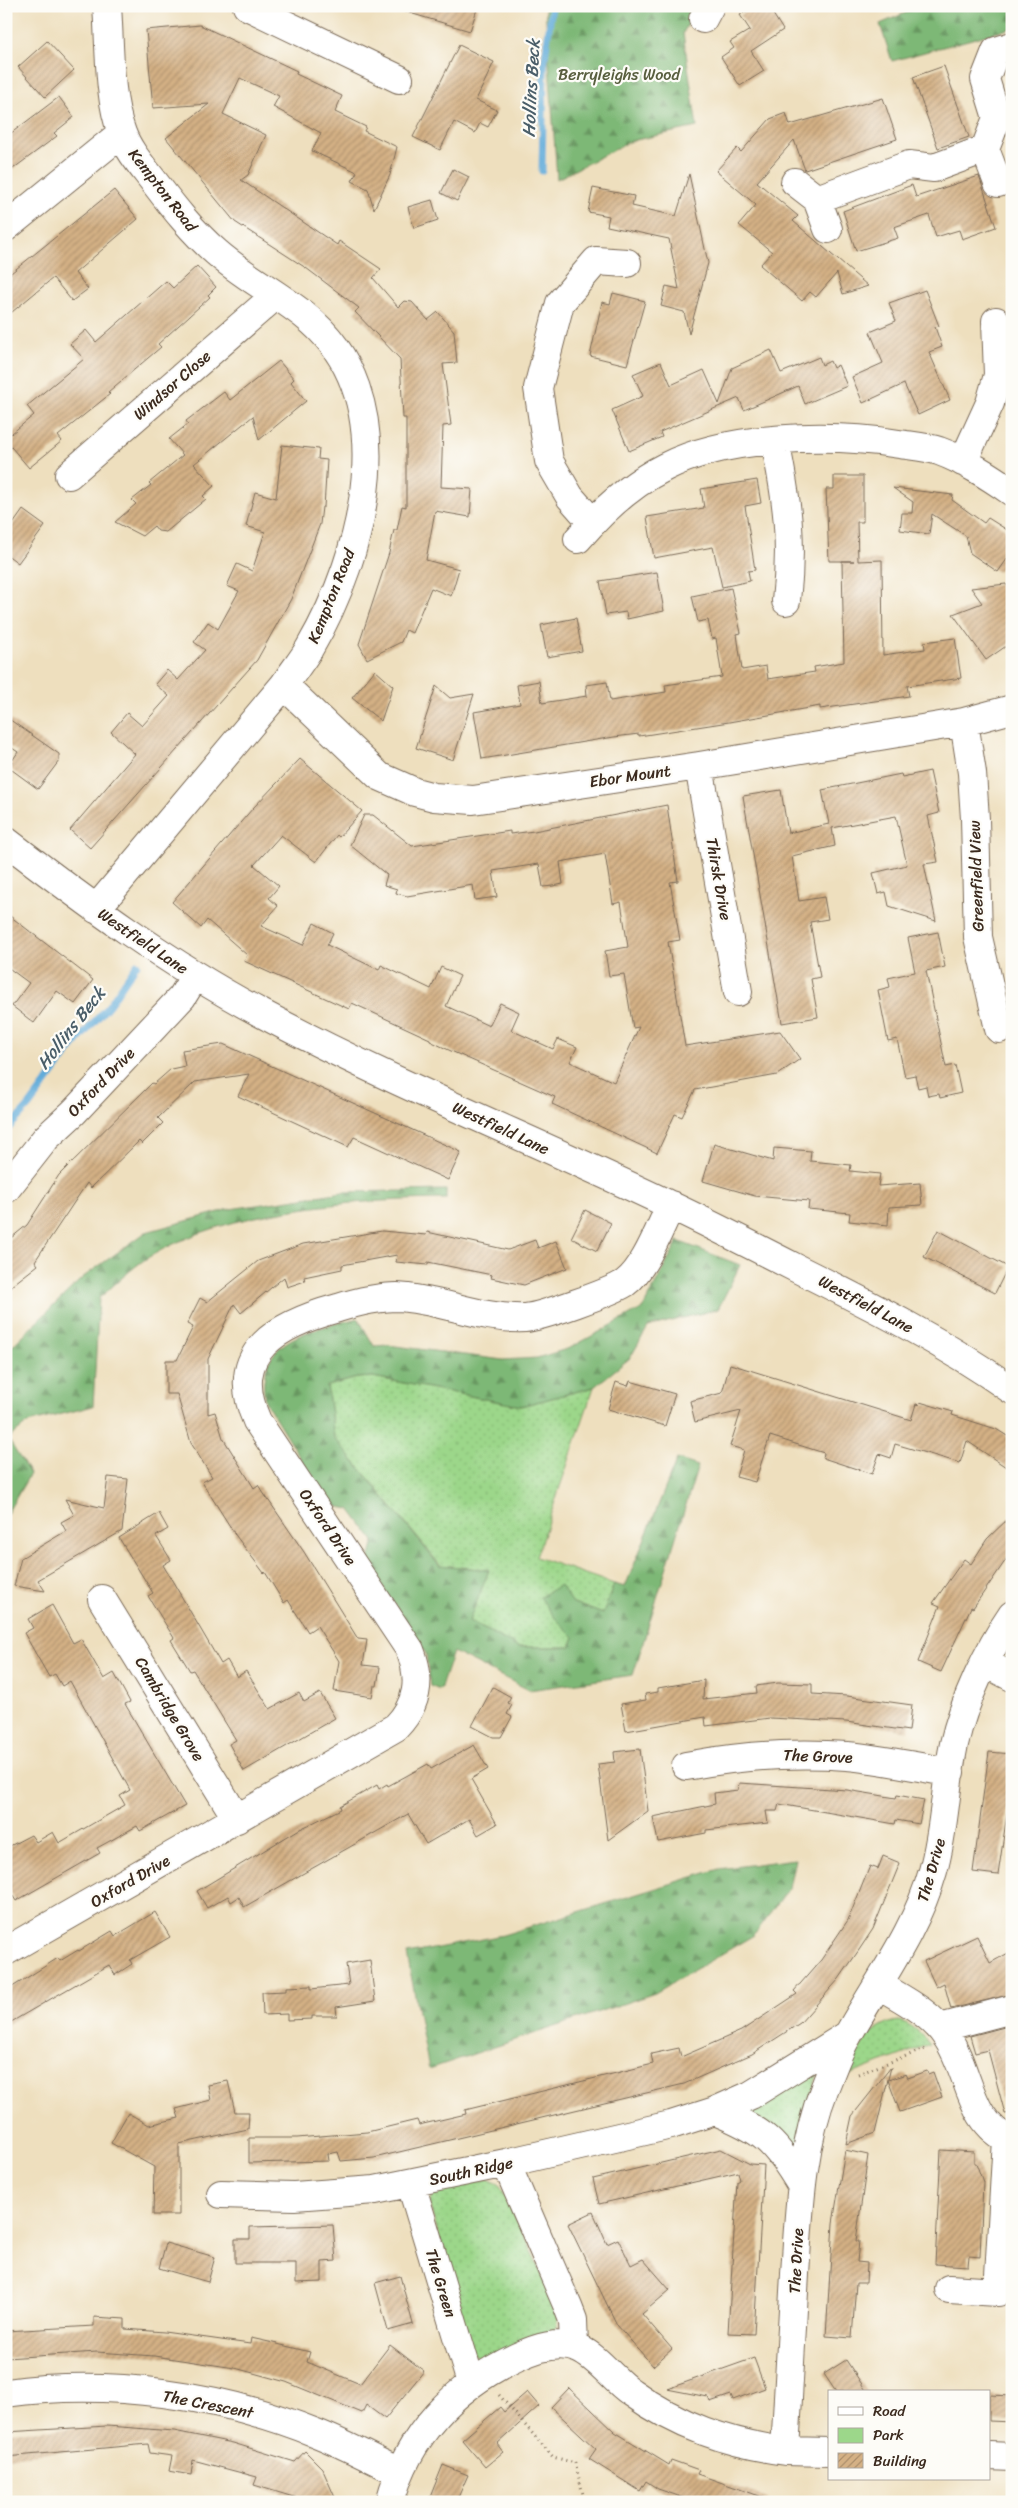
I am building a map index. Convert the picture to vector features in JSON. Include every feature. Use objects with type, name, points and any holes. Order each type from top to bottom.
[{"type":"street","name":"Kempton Road","points":[[96,909],[284,686],[309,649],[326,615],[346,566],[363,506],[367,453],[365,427],[360,402],[347,369],[338,354],[310,320],[217,253],[188,226],[130,150],[122,133],[114,96],[107,6]]},
{"type":"street","points":[[247,6],[399,79]]},
{"type":"street","points":[[998,183],[985,149],[997,118],[985,79],[996,51],[1012,46]]},
{"type":"street","points":[[6,227],[122,133]]},
{"type":"street","points":[[817,198],[909,165],[934,168],[985,149]]},
{"type":"street","points":[[795,182],[817,198],[828,229]]},
{"type":"street","points":[[628,262],[596,261],[560,303],[538,388],[549,461],[570,497],[585,531],[613,502],[663,468],[689,456],[731,447],[775,441],[820,437],[864,438],[938,450],[963,462],[1012,492]]},
{"type":"street","name":"Windsor Close","points":[[69,475],[275,296]]},
{"type":"street","points":[[963,462],[990,403],[998,375],[996,321]]},
{"type":"street","points":[[775,441],[789,518],[790,546],[786,601]]},
{"type":"street","name":"Ebor Mount","points":[[284,686],[379,776],[415,792],[434,797],[473,800],[699,766],[964,722],[1012,709]]},
{"type":"street","name":"Greenfield View","points":[[964,722],[972,773],[978,937],[999,1028]]},
{"type":"street","name":"Thirsk Drive","points":[[699,766],[738,992]]},
{"type":"street","name":"Westfield Lane","points":[[6,841],[96,909],[195,976],[259,1012],[480,1119],[671,1205],[883,1312],[945,1346],[1012,1390]]},
{"type":"street","name":"Oxford Drive","points":[[6,1189],[46,1138],[74,1112],[182,997],[195,976]]},
{"type":"street","name":"Oxford Drive","points":[[6,1952],[396,1727],[407,1715],[415,1700],[418,1683],[417,1666],[410,1650],[258,1421],[250,1405],[247,1388],[250,1370],[256,1353],[267,1339],[281,1329],[317,1314],[382,1298],[413,1299],[510,1317],[540,1315],[624,1283],[640,1266],[671,1205]]},
{"type":"street","name":"Cambridge Grove","points":[[102,1598],[237,1819]]},
{"type":"street","name":"The Drive","points":[[785,2451],[800,2185],[810,2140],[825,2086],[846,2036],[879,1984],[918,1915],[933,1871],[942,1832],[954,1744],[962,1715],[985,1663],[1012,1615]]},
{"type":"street","points":[[985,1663],[1012,1677]]},
{"type":"street","name":"The Grove","points":[[686,1766],[726,1758],[807,1754],[848,1756],[950,1772]]},
{"type":"street","points":[[879,1984],[920,2010],[944,2034],[976,2109],[988,2124],[1009,2140],[998,2292],[949,2289]]},
{"type":"street","points":[[944,2034],[1012,2010]]},
{"type":"street","name":"South Ridge","points":[[221,2194],[294,2196],[334,2194],[410,2184],[670,2125],[715,2111],[751,2095],[846,2036]]},
{"type":"street","points":[[715,2111],[746,2123],[766,2136],[783,2154],[800,2185]]},
{"type":"street","points":[[506,2163],[568,2306],[573,2320],[574,2348]]},
{"type":"street","name":"The Green","points":[[410,2184],[476,2379]]},
{"type":"street","points":[[390,2502],[399,2472],[426,2425],[476,2379],[513,2359],[553,2345],[574,2348],[590,2356],[630,2392],[670,2417],[715,2436],[737,2443],[785,2451],[828,2452]]},
{"type":"street","name":"The Crescent","points":[[6,2394],[73,2388],[122,2390],[172,2395],[221,2404],[270,2416],[316,2433],[399,2472]]},
{"type":"street","points":[[990,2456],[1012,2457]]},
{"type":"path","points":[[825,2086],[944,2034]]},
{"type":"path","points":[[476,2379],[553,2457],[575,2463],[585,2502]]},
{"type":"green space","name":"Berryleighs Wood","points":[[545,6],[698,6],[683,33],[697,127],[631,141],[557,179]]},
{"type":"green space","points":[[921,6],[1012,6],[1012,28],[892,61],[880,24]]},
{"type":"green space","points":[[446,1190],[446,1199],[333,1205],[254,1217],[216,1227],[181,1240],[142,1261],[99,1298],[93,1406],[28,1423],[8,1439],[30,1474],[6,1515],[6,1352],[82,1278],[146,1232],[230,1209],[343,1192]]},
{"type":"green space","points":[[678,1241],[740,1265],[718,1309],[648,1327],[630,1358],[594,1387],[521,1406],[373,1377],[357,1378],[327,1386],[334,1437],[439,1565],[489,1570],[469,1621],[518,1647],[570,1647],[574,1637],[555,1618],[540,1597],[560,1585],[573,1603],[603,1614],[614,1584],[625,1587],[677,1459],[698,1466],[633,1675],[529,1690],[453,1652],[440,1690],[430,1686],[426,1654],[368,1564],[374,1541],[350,1509],[329,1505],[265,1401],[264,1380],[269,1363],[277,1350],[290,1340],[322,1327],[358,1318],[374,1346],[388,1345],[503,1360],[537,1358],[570,1348],[643,1308]]},
{"type":"green space","points":[[373,1377],[521,1406],[594,1387],[536,1557],[614,1584],[603,1614],[573,1603],[555,1618],[574,1637],[570,1647],[518,1647],[469,1621],[489,1570],[440,1565],[334,1437],[327,1386],[357,1378]]},
{"type":"green space","points":[[795,1859],[789,1888],[754,1935],[655,1993],[429,2069],[407,1954],[503,1935],[719,1869]]},
{"type":"green space","points":[[899,2021],[908,2024],[930,2044],[846,2076],[865,2040],[879,2027]]},
{"type":"green space","points":[[816,2070],[818,2072],[796,2151],[744,2109]]},
{"type":"green space","points":[[488,2179],[499,2184],[502,2189],[560,2313],[557,2326],[552,2332],[491,2357],[478,2356],[472,2353],[429,2203],[435,2191]]},
{"type":"building","points":[[404,6],[478,6],[470,31],[403,11]]},
{"type":"building","points":[[755,6],[768,6],[783,30],[751,51],[764,71],[740,86],[721,57],[734,48],[730,42],[750,30],[740,15]]},
{"type":"building","points":[[200,25],[297,71],[296,74],[342,96],[335,112],[366,127],[364,131],[397,147],[390,175],[374,209],[368,189],[352,181],[357,172],[312,151],[321,133],[273,107],[279,96],[240,78],[223,114],[266,135],[248,175],[241,180],[337,245],[339,241],[381,269],[373,278],[398,307],[404,301],[412,302],[428,320],[438,312],[454,331],[457,363],[443,364],[451,425],[443,426],[441,487],[472,489],[470,517],[435,511],[426,560],[459,569],[451,596],[431,588],[412,633],[406,630],[401,642],[367,659],[359,644],[389,553],[394,530],[397,530],[402,506],[406,507],[406,418],[403,418],[400,359],[355,312],[359,308],[306,268],[235,222],[166,138],[209,104],[153,108],[146,30]]},
{"type":"building","points":[[47,41],[74,70],[45,97],[18,67]]},
{"type":"building","points":[[459,45],[494,62],[476,100],[497,110],[488,127],[480,123],[475,133],[454,122],[440,150],[413,137]]},
{"type":"building","points":[[944,66],[969,137],[938,148],[913,77]]},
{"type":"building","points":[[59,97],[74,117],[54,133],[57,136],[6,174],[6,137]]},
{"type":"building","points":[[883,98],[897,139],[805,170],[794,140],[757,182],[798,216],[793,221],[868,286],[843,294],[837,273],[816,297],[810,292],[802,301],[760,265],[772,252],[739,225],[756,205],[716,171],[737,148],[741,152],[770,119],[786,113],[790,125]]},
{"type":"building","points":[[453,169],[469,177],[457,201],[441,193]]},
{"type":"building","points":[[689,174],[708,263],[689,334],[684,312],[661,306],[666,286],[679,289],[669,239],[607,226],[609,216],[588,212],[593,188],[634,196],[632,206],[676,216]]},
{"type":"building","points":[[979,176],[996,227],[962,239],[959,230],[936,237],[929,215],[894,227],[898,238],[856,251],[843,211],[912,185],[916,197]]},
{"type":"building","points":[[114,190],[138,219],[75,273],[88,289],[72,301],[53,278],[6,317],[6,277]]},
{"type":"building","points":[[432,200],[438,220],[414,228],[408,207]]},
{"type":"building","points":[[197,266],[216,287],[208,295],[210,297],[158,344],[161,347],[108,392],[110,394],[58,436],[62,441],[29,468],[6,441],[6,438],[34,415],[27,406],[84,359],[70,344],[86,330],[96,342],[166,281],[173,288]]},
{"type":"building","points":[[925,290],[939,326],[935,327],[942,347],[929,352],[950,400],[918,415],[904,384],[863,403],[852,377],[883,363],[870,332],[896,321],[889,303]]},
{"type":"building","points":[[613,293],[645,301],[627,365],[590,356],[602,302],[610,304]]},
{"type":"building","points":[[771,350],[781,373],[819,357],[822,365],[830,361],[833,368],[838,365],[847,386],[805,404],[798,386],[744,410],[739,398],[660,432],[662,437],[629,451],[612,410],[643,396],[633,374],[661,362],[671,385],[704,370],[719,404],[732,368]]},
{"type":"building","points":[[279,361],[294,379],[291,382],[306,401],[259,440],[253,416],[194,464],[214,486],[203,496],[206,499],[166,532],[158,531],[154,526],[142,536],[115,522],[136,504],[132,500],[151,485],[149,483],[183,455],[169,439],[188,424],[186,421],[224,392],[230,400]]},
{"type":"building","points":[[282,445],[319,449],[318,459],[327,460],[324,507],[322,507],[320,524],[291,599],[257,660],[90,848],[70,830],[135,754],[111,732],[127,713],[142,726],[169,696],[155,684],[167,670],[178,680],[205,650],[194,642],[208,622],[218,629],[239,591],[227,586],[237,564],[252,571],[265,532],[246,526],[255,492],[276,498]]},
{"type":"building","points":[[834,476],[863,476],[863,522],[857,522],[858,561],[882,560],[883,655],[925,649],[924,642],[955,638],[961,678],[907,686],[909,696],[820,709],[820,706],[729,722],[639,736],[639,734],[614,737],[482,759],[474,712],[520,704],[517,685],[539,681],[542,703],[587,696],[586,685],[607,682],[610,701],[666,692],[665,685],[722,677],[716,638],[712,639],[708,620],[698,622],[692,596],[731,588],[741,633],[737,634],[742,670],[766,666],[768,679],[815,672],[814,667],[844,662],[842,561],[829,561],[826,489],[834,489]]},
{"type":"building","points":[[757,480],[761,503],[745,506],[755,570],[748,571],[750,581],[722,587],[713,547],[654,558],[647,517],[704,508],[701,489]]},
{"type":"building","points":[[893,488],[953,495],[952,500],[984,523],[988,518],[1012,533],[1012,552],[998,572],[970,553],[966,536],[932,514],[929,534],[900,530],[902,513],[912,513],[913,502]]},
{"type":"building","points":[[23,510],[45,526],[18,563],[6,554],[6,534]]},
{"type":"building","points":[[657,572],[664,611],[627,619],[626,612],[606,615],[600,581]]},
{"type":"building","points":[[1006,584],[1012,593],[1012,642],[986,660],[953,614],[982,603],[971,588]]},
{"type":"building","points":[[576,618],[582,651],[547,657],[541,625]]},
{"type":"building","points":[[375,670],[393,686],[381,721],[352,698]]},
{"type":"building","points":[[436,686],[450,698],[474,694],[453,760],[416,748]]},
{"type":"building","points":[[6,717],[59,754],[59,761],[38,789],[8,767],[18,752],[6,744]]},
{"type":"building","points":[[300,759],[362,811],[339,837],[337,835],[316,862],[281,835],[254,865],[279,886],[269,898],[278,906],[261,926],[303,945],[314,923],[333,933],[327,945],[379,970],[381,965],[431,989],[441,967],[460,976],[446,1006],[489,1026],[500,1003],[519,1012],[511,1030],[553,1049],[558,1039],[577,1047],[570,1062],[614,1082],[639,1027],[633,1028],[624,974],[609,976],[605,951],[628,947],[621,902],[613,904],[605,854],[560,862],[563,884],[553,886],[543,887],[539,864],[493,871],[497,897],[475,900],[473,885],[407,896],[396,893],[397,889],[384,885],[387,875],[350,845],[364,815],[373,815],[412,846],[510,831],[510,834],[534,831],[667,805],[678,881],[670,882],[680,940],[668,942],[685,1046],[780,1031],[800,1059],[777,1075],[695,1090],[682,1117],[675,1114],[657,1153],[552,1104],[555,1097],[451,1051],[430,1041],[430,1039],[352,1003],[349,1009],[244,961],[247,955],[207,920],[201,928],[172,902],[253,808]]},
{"type":"building","points":[[930,771],[939,813],[928,816],[938,862],[924,864],[936,921],[889,906],[886,892],[878,894],[873,873],[907,865],[896,816],[832,828],[835,846],[792,856],[799,901],[824,897],[828,919],[810,922],[820,977],[811,979],[818,1017],[782,1023],[743,796],[781,790],[788,833],[829,824],[822,790],[901,774],[902,777]]},
{"type":"building","points":[[6,913],[93,980],[75,1004],[57,991],[34,1023],[12,1006],[29,983],[6,966]]},
{"type":"building","points":[[938,932],[945,967],[926,971],[946,1067],[955,1065],[961,1093],[940,1098],[939,1094],[928,1096],[926,1086],[918,1088],[915,1075],[905,1077],[897,1039],[888,1041],[878,990],[890,987],[888,978],[915,972],[908,938]]},
{"type":"building","points":[[223,1044],[461,1152],[448,1180],[354,1137],[348,1147],[238,1096],[249,1074],[195,1082],[158,1118],[163,1123],[142,1144],[139,1141],[91,1188],[87,1183],[35,1261],[38,1265],[6,1290],[6,1242],[27,1225],[59,1175],[152,1083],[154,1084],[171,1069],[185,1066],[182,1050]]},
{"type":"building","points":[[714,1144],[773,1161],[774,1148],[811,1151],[810,1161],[851,1165],[850,1171],[880,1174],[878,1186],[920,1183],[922,1205],[889,1207],[888,1225],[849,1221],[850,1213],[808,1209],[809,1201],[755,1196],[703,1181]]},
{"type":"building","points":[[585,1210],[611,1223],[597,1251],[571,1238]]},
{"type":"building","points":[[938,1230],[1008,1267],[995,1293],[924,1257]]},
{"type":"building","points":[[382,1231],[426,1235],[427,1232],[508,1250],[535,1240],[538,1248],[556,1241],[567,1268],[524,1285],[491,1278],[492,1275],[428,1262],[428,1265],[396,1262],[397,1255],[342,1265],[342,1269],[304,1277],[305,1281],[287,1287],[284,1277],[241,1313],[234,1304],[208,1359],[208,1414],[215,1412],[223,1438],[254,1488],[258,1485],[304,1552],[358,1639],[367,1640],[363,1665],[380,1667],[377,1686],[374,1686],[372,1697],[334,1691],[339,1661],[317,1626],[308,1632],[288,1600],[284,1603],[265,1572],[236,1536],[202,1482],[212,1477],[191,1443],[177,1394],[166,1394],[166,1360],[177,1360],[193,1327],[187,1324],[200,1298],[207,1302],[258,1261],[303,1244]]},
{"type":"building","points":[[730,1364],[911,1420],[916,1404],[919,1405],[920,1402],[953,1412],[952,1415],[996,1429],[1012,1439],[1012,1471],[967,1441],[960,1463],[895,1444],[891,1458],[879,1454],[872,1474],[823,1458],[824,1453],[770,1436],[755,1482],[736,1477],[744,1450],[730,1446],[741,1411],[695,1422],[690,1401],[722,1393]]},
{"type":"building","points":[[630,1381],[675,1394],[665,1426],[608,1409],[616,1382],[628,1386]]},
{"type":"building","points":[[108,1477],[128,1479],[122,1531],[38,1580],[45,1591],[14,1586],[21,1558],[66,1531],[61,1522],[74,1515],[65,1499],[104,1508]]},
{"type":"building","points":[[159,1513],[168,1529],[156,1536],[171,1560],[163,1565],[221,1664],[227,1660],[237,1677],[246,1671],[270,1709],[299,1693],[304,1702],[320,1693],[335,1718],[244,1771],[229,1744],[236,1740],[193,1670],[190,1671],[171,1640],[174,1638],[148,1596],[153,1593],[119,1538]]},
{"type":"building","points":[[1012,1515],[1012,1551],[973,1608],[971,1607],[941,1672],[918,1662],[940,1606],[933,1603],[964,1559],[971,1564],[987,1539]]},
{"type":"building","points":[[52,1605],[73,1643],[81,1639],[104,1679],[114,1673],[130,1702],[125,1704],[185,1806],[140,1831],[137,1826],[97,1848],[100,1853],[16,1901],[6,1885],[6,1848],[31,1835],[36,1842],[53,1832],[59,1843],[125,1805],[120,1796],[130,1790],[70,1681],[62,1686],[55,1674],[49,1677],[24,1633],[33,1628],[28,1619]]},
{"type":"building","points":[[704,1680],[703,1699],[757,1693],[756,1686],[778,1683],[812,1684],[812,1694],[847,1696],[912,1705],[909,1731],[846,1722],[770,1718],[706,1726],[705,1717],[626,1731],[621,1704],[646,1700],[645,1694],[658,1692],[658,1688]]},
{"type":"building","points":[[493,1687],[511,1697],[508,1703],[512,1705],[507,1714],[512,1717],[501,1737],[493,1737],[472,1726]]},
{"type":"building","points":[[474,1745],[488,1769],[471,1779],[497,1824],[478,1835],[469,1819],[426,1844],[408,1814],[244,1907],[239,1897],[231,1902],[228,1896],[207,1908],[197,1891],[298,1830],[341,1809],[340,1806],[377,1785],[379,1789],[387,1784],[388,1786],[428,1764],[431,1769]]},
{"type":"building","points":[[640,1749],[648,1811],[608,1840],[598,1764],[615,1762],[614,1752]]},
{"type":"building","points":[[989,1752],[1012,1754],[1012,1780],[998,1875],[973,1872]]},
{"type":"building","points":[[739,1783],[847,1790],[896,1798],[897,1795],[924,1800],[919,1824],[896,1820],[895,1824],[779,1804],[777,1811],[766,1811],[768,1823],[706,1830],[706,1833],[658,1842],[653,1817],[715,1804],[714,1793],[738,1790]]},
{"type":"building","points":[[883,1856],[900,1863],[873,1929],[839,1979],[800,2023],[752,2054],[684,2084],[374,2158],[341,2161],[338,2152],[328,2154],[329,2161],[249,2163],[249,2138],[297,2138],[367,2132],[417,2120],[419,2125],[466,2114],[465,2110],[653,2064],[651,2054],[679,2048],[681,2057],[741,2031],[797,1994],[794,1991],[821,1960],[848,1920],[870,1866],[878,1869]]},
{"type":"building","points":[[155,1912],[170,1937],[130,1960],[132,1964],[115,1975],[109,1965],[6,2025],[6,1991],[58,1958],[60,1961],[112,1931],[115,1936]]},
{"type":"building","points":[[977,1936],[990,1963],[1012,1951],[1012,1994],[951,2009],[944,1983],[936,1987],[924,1961]]},
{"type":"building","points":[[370,1960],[375,2001],[336,2007],[337,2016],[312,2016],[312,2019],[287,2020],[287,2014],[263,2015],[262,1992],[286,1991],[286,1987],[311,1986],[311,1989],[349,1985],[346,1964]]},
{"type":"building","points":[[1012,2025],[1012,2113],[1005,2114],[988,2050],[975,2053],[970,2036]]},
{"type":"building","points":[[891,2067],[875,2133],[846,2144],[852,2116]]},
{"type":"building","points":[[927,2071],[928,2074],[933,2072],[942,2097],[900,2112],[888,2080],[906,2074],[908,2078]]},
{"type":"building","points":[[228,2081],[235,2112],[249,2112],[248,2129],[179,2144],[179,2215],[153,2215],[154,2167],[111,2143],[128,2113],[149,2125],[179,2118],[176,2109],[211,2100],[208,2085]]},
{"type":"building","points":[[721,2149],[750,2164],[764,2165],[754,2334],[728,2333],[737,2182],[740,2180],[738,2172],[599,2204],[593,2179]]},
{"type":"building","points":[[845,2150],[868,2155],[856,2241],[859,2241],[857,2262],[867,2263],[866,2283],[856,2283],[852,2338],[826,2336],[833,2223]]},
{"type":"building","points":[[941,2150],[974,2152],[974,2163],[976,2163],[983,2182],[980,2257],[969,2256],[968,2266],[935,2264]]},
{"type":"building","points":[[593,2212],[607,2244],[618,2239],[631,2265],[643,2259],[670,2290],[642,2314],[672,2349],[653,2366],[617,2325],[568,2224]]},
{"type":"building","points":[[333,2225],[336,2261],[322,2262],[322,2282],[296,2283],[296,2263],[235,2263],[235,2239],[250,2239],[250,2227]]},
{"type":"building","points":[[166,2243],[215,2257],[208,2282],[159,2268]]},
{"type":"building","points":[[400,2276],[413,2324],[388,2331],[375,2283]]},
{"type":"building","points":[[94,2317],[125,2319],[125,2329],[164,2332],[250,2344],[251,2338],[310,2352],[307,2362],[360,2384],[390,2345],[424,2371],[385,2419],[366,2405],[362,2413],[286,2382],[235,2368],[154,2356],[97,2352],[6,2358],[6,2331],[94,2326]]},
{"type":"building","points":[[754,2358],[765,2388],[733,2400],[731,2395],[710,2402],[708,2397],[667,2389]]},
{"type":"building","points":[[846,2360],[866,2390],[835,2390],[824,2374]]},
{"type":"building","points":[[569,2388],[615,2432],[669,2465],[671,2460],[699,2470],[697,2474],[768,2499],[767,2502],[696,2502],[658,2489],[646,2481],[640,2491],[589,2459],[596,2449],[551,2407]]},
{"type":"building","points":[[527,2392],[539,2406],[497,2444],[503,2452],[485,2467],[462,2440],[500,2407],[504,2412]]},
{"type":"building","points":[[990,2395],[1012,2396],[1012,2422],[990,2421]]},
{"type":"building","points":[[107,2426],[174,2431],[233,2443],[295,2462],[305,2451],[322,2468],[337,2502],[310,2502],[254,2485],[257,2477],[193,2460],[191,2475],[169,2471],[172,2456],[150,2453],[148,2444],[6,2457],[6,2432]]},
{"type":"building","points":[[443,2465],[468,2475],[456,2502],[428,2502]]},
{"type":"waterway","name":"Hollins Beck","points":[[542,171],[544,65],[552,6]]},
{"type":"waterway","name":"Hollins Beck","points":[[6,1131],[29,1106],[74,1045],[109,1005],[137,964]]}]
